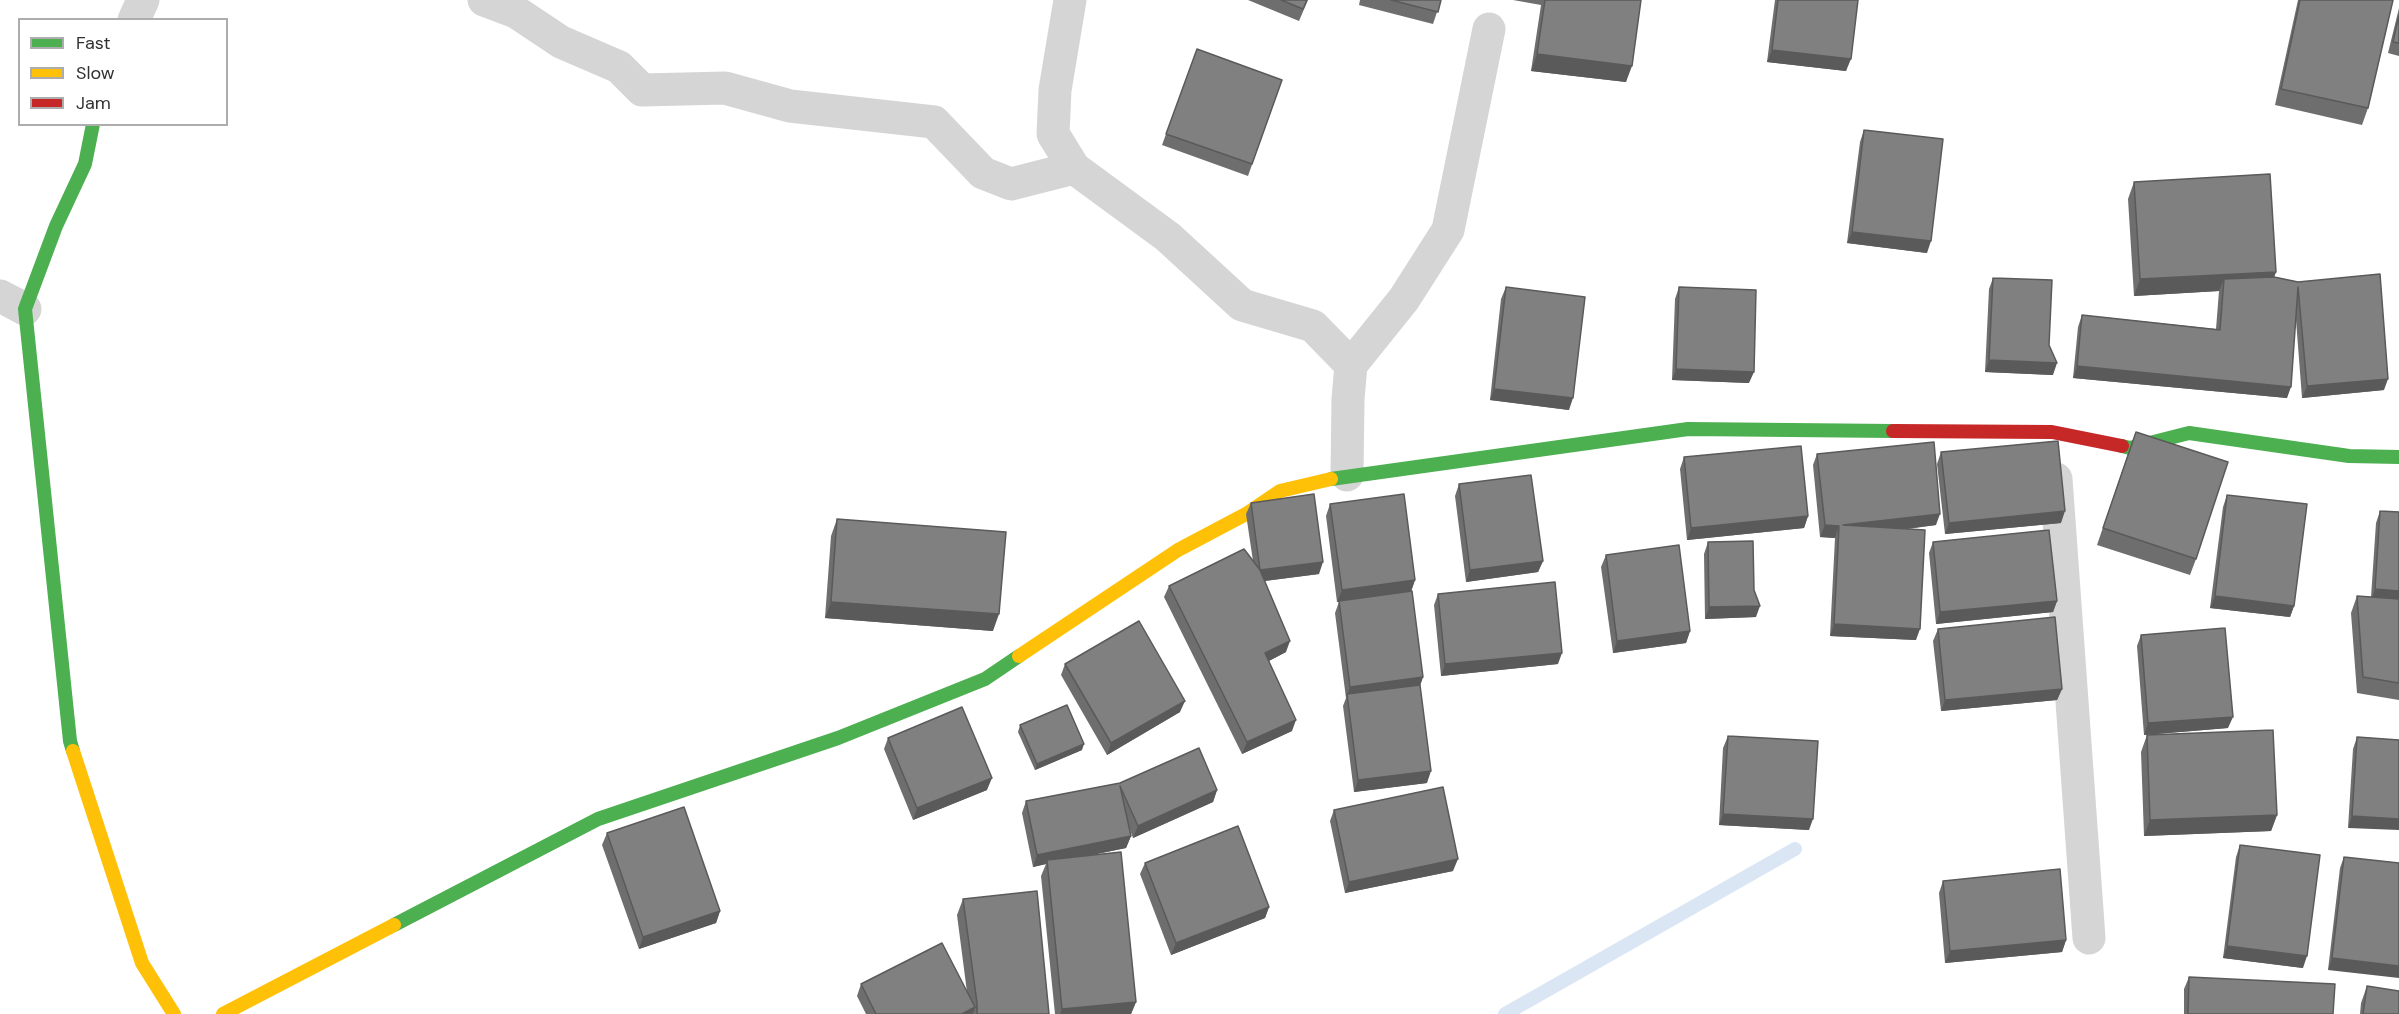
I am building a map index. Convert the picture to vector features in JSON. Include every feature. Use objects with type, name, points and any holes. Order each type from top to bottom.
[{"type":"street","points":[[135,18],[143,0]]},
{"type":"street","points":[[484,0],[516,12],[561,42],[619,67],[642,90],[725,88],[790,106],[934,122],[983,173],[1011,184],[1074,168]]},
{"type":"street","points":[[1070,0],[1055,90],[1053,134],[1074,168],[1168,237],[1242,304],[1313,326],[1351,364]]},
{"type":"street","points":[[1347,475],[1351,364],[1404,299],[1448,230],[1489,29]]},
{"type":"street","points":[[93,126],[85,164],[56,226],[13,302],[70,741],[142,963],[174,1014]]},
{"type":"street","points":[[223,1014],[598,819],[838,738],[985,680],[1178,550],[1246,514],[1280,491],[1347,475],[1688,429],[2052,432],[2130,448],[2189,434],[2349,456],[2399,456]]},
{"type":"street","points":[[2052,432],[2089,938]]},
{"type":"building","points":[[1281,0],[1307,0],[1303,9]]},
{"type":"building","points":[[1391,0],[1441,0],[1438,12]]},
{"type":"building","points":[[1545,0],[1641,0],[1632,66],[1537,54]]},
{"type":"building","points":[[1778,0],[1858,0],[1851,59],[1772,50]]},
{"type":"building","points":[[2300,0],[2393,0],[2368,108],[2281,89]]},
{"type":"building","points":[[2399,15],[2399,43],[2393,42]]},
{"type":"building","points":[[1197,49],[1282,80],[1252,164],[1166,134]]},
{"type":"building","points":[[1864,130],[1943,139],[1931,241],[1852,232]]},
{"type":"building","points":[[2270,174],[2276,272],[2140,279],[2134,182]]},
{"type":"building","points":[[2380,274],[2388,379],[2307,386],[2298,287],[2291,387],[2077,366],[2082,315],[2220,330],[2224,279],[2274,277],[2298,282]]},
{"type":"building","points":[[1993,278],[2052,280],[2049,345],[2057,363],[1989,360]]},
{"type":"building","points":[[1506,287],[1585,297],[1573,398],[1494,389]]},
{"type":"building","points":[[1679,287],[1756,290],[1754,372],[1676,369]]},
{"type":"building","points":[[2136,432],[2228,462],[2196,559],[2103,528]]},
{"type":"building","points":[[2058,441],[2065,511],[1949,523],[1941,452]]},
{"type":"building","points":[[1934,442],[1940,514],[1843,525],[1925,530],[1920,629],[1834,624],[1839,526],[1825,525],[1817,454]]},
{"type":"building","points":[[1801,446],[1808,516],[1691,528],[1684,457]]},
{"type":"building","points":[[1531,475],[1543,561],[1470,570],[1459,484]]},
{"type":"building","points":[[1314,494],[1323,562],[1260,570],[1251,503]]},
{"type":"building","points":[[1404,494],[1415,580],[1342,590],[1330,504]]},
{"type":"building","points":[[2227,495],[2307,504],[2294,606],[2215,596]]},
{"type":"building","points":[[2380,511],[2399,512],[2399,591],[2375,589]]},
{"type":"building","points":[[837,519],[1006,532],[999,614],[831,602]]},
{"type":"building","points":[[2049,530],[2057,601],[1940,612],[1933,542]]},
{"type":"building","points":[[1753,541],[1754,590],[1760,606],[1709,607],[1708,542]]},
{"type":"building","points":[[1679,545],[1690,631],[1617,641],[1606,555]]},
{"type":"building","points":[[1244,549],[1260,570],[1290,641],[1265,653],[1296,720],[1247,742],[1169,586]]},
{"type":"building","points":[[1555,582],[1562,653],[1445,664],[1438,594]]},
{"type":"building","points":[[1412,591],[1423,677],[1350,687],[1339,601]]},
{"type":"building","points":[[2357,596],[2399,599],[2399,683],[2363,677]]},
{"type":"building","points":[[2055,617],[2062,689],[1945,700],[1938,629]]},
{"type":"building","points":[[1139,621],[1185,701],[1111,743],[1065,664]]},
{"type":"building","points":[[2225,628],[2233,717],[2148,723],[2141,635]]},
{"type":"building","points":[[1420,685],[1431,771],[1358,780],[1347,694]]},
{"type":"building","points":[[1067,705],[1084,744],[1037,764],[1020,725]]},
{"type":"building","points":[[962,707],[992,778],[917,808],[888,738]]},
{"type":"building","points":[[2273,730],[2277,815],[2150,820],[2147,735]]},
{"type":"building","points":[[1728,736],[1818,741],[1813,819],[1723,814]]},
{"type":"building","points":[[2357,737],[2399,740],[2399,819],[2352,816]]},
{"type":"building","points":[[1199,748],[1217,790],[1138,826],[1120,786],[1131,836],[1037,855],[1026,801],[1120,783]]},
{"type":"building","points":[[1443,787],[1458,859],[1349,882],[1334,810]]},
{"type":"building","points":[[684,807],[720,911],[643,937],[607,833]]},
{"type":"building","points":[[1238,826],[1269,907],[1176,943],[1145,863]]},
{"type":"building","points":[[2240,845],[2320,855],[2307,956],[2227,946]]},
{"type":"building","points":[[1121,852],[1136,1002],[1062,1009],[1047,860]]},
{"type":"building","points":[[2344,857],[2399,863],[2399,966],[2332,958]]},
{"type":"building","points":[[2060,869],[2066,940],[1950,951],[1943,881]]},
{"type":"building","points":[[1037,891],[1049,1014],[977,1014],[963,899]]},
{"type":"building","points":[[942,943],[975,1007],[962,1014],[876,1014],[861,984]]},
{"type":"building","points":[[2189,977],[2335,984],[2333,1014],[2188,1014]]},
{"type":"building","points":[[2367,986],[2399,991],[2399,1014],[2363,1014]]},
{"type":"waterway","points":[[1505,1014],[1795,849]]},
{"type":"traffic: fast","points":[[73,751],[70,741],[25,309],[56,226],[85,164],[93,126]]},
{"type":"traffic: fast","points":[[1331,479],[1688,429],[1893,431]]},
{"type":"traffic: fast","points":[[2122,446],[2130,448],[2189,433],[2349,456],[2399,457]]},
{"type":"traffic: fast","points":[[394,925],[598,819],[838,738],[985,679],[1019,656]]},
{"type":"traffic: slow","points":[[1019,656],[1178,550],[1246,514],[1280,491],[1331,479]]},
{"type":"traffic: slow","points":[[73,751],[142,963],[174,1014]]},
{"type":"traffic: slow","points":[[223,1014],[394,925]]},
{"type":"traffic: jam","points":[[1893,431],[2052,432],[2122,446]]}]
